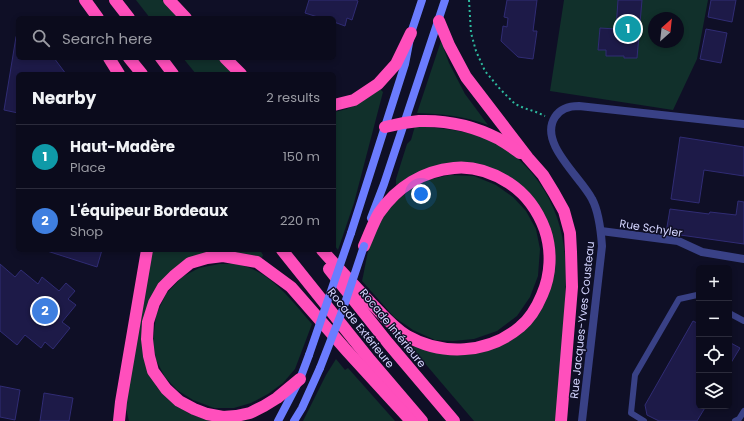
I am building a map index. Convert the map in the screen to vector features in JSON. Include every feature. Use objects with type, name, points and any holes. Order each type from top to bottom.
[{"type":"highway","points":[[115,0],[127,16]]},
{"type":"highway","points":[[168,0],[184,16]]},
{"type":"highway","points":[[89,8],[96,16]]},
{"type":"highway","points":[[438,21],[466,77],[528,158],[543,175],[564,211],[570,233],[572,252],[572,287],[561,421]]},
{"type":"highway","points":[[336,104],[354,100],[378,84],[396,64],[412,33]]},
{"type":"highway","points":[[110,60],[118,72]]},
{"type":"highway","points":[[131,60],[140,72]]},
{"type":"highway","points":[[162,60],[172,72]]},
{"type":"highway","points":[[228,60],[239,72]]},
{"type":"highway","points":[[385,126],[419,121],[443,122],[462,125],[480,130],[500,140],[528,158]]},
{"type":"highway","points":[[324,252],[390,322],[406,335],[434,346],[454,350],[473,349],[487,346],[498,342],[521,327],[537,306],[544,291],[550,265],[550,252],[547,237],[542,222],[534,208],[515,187],[489,173],[473,169],[456,168],[440,170],[421,176],[403,188],[388,202],[378,215],[364,246]]},
{"type":"highway","points":[[119,421],[147,252]]},
{"type":"highway","name":"Rocade Extérieure","points":[[284,252],[422,421]]},
{"type":"highway","name":"Rocade Intérieure","points":[[316,252],[388,344],[454,421]]},
{"type":"highway","points":[[300,379],[277,398],[264,406],[250,413],[236,416],[223,417],[207,414],[179,401],[166,390],[153,371],[149,356],[147,339],[148,322],[154,303],[163,287],[190,263],[206,258],[223,256],[257,262],[291,287],[411,421]]},
{"type":"highway","points":[[121,402],[126,421]]},
{"type":"main road","points":[[278,421],[300,379],[309,355],[351,232],[405,64],[422,0]]},
{"type":"main road","points":[[294,421],[302,408],[320,368],[343,308],[364,246],[368,225],[405,123],[445,0]]},
{"type":"street","points":[[553,121],[557,114],[563,110],[571,106],[579,106],[744,124]]},
{"type":"street","name":"Rue Jacques-Yves Cousteau","points":[[553,121],[551,128],[554,144],[560,155],[592,199],[597,212],[601,231],[602,246],[582,421]]},
{"type":"street","name":"Rue Schyler","points":[[601,231],[678,241],[702,252],[744,259]]},
{"type":"lane","points":[[644,421],[631,413],[635,375],[679,299],[696,295]]},
{"type":"lane","points":[[732,315],[744,321]]},
{"type":"lane","points":[[735,421],[739,419],[744,411]]},
{"type":"path","points":[[469,0],[471,33],[476,51],[485,71],[515,104],[536,112],[553,121]]},
{"type":"green space","points":[[136,0],[162,0],[178,16],[148,16]]},
{"type":"green space","points":[[564,0],[708,0],[697,59],[673,110],[550,91]]},
{"type":"green space","points":[[441,41],[449,63],[465,94],[488,125],[471,119],[417,113]]},
{"type":"green space","points":[[185,60],[221,60],[233,72],[194,72]]},
{"type":"green space","points":[[380,89],[383,92],[354,203],[338,250],[336,248],[336,112],[346,109],[364,100]]},
{"type":"green space","points":[[415,126],[463,132],[490,140],[511,153],[528,168],[549,199],[557,217],[562,235],[566,273],[566,293],[557,421],[474,421],[411,347],[413,344],[487,350],[546,296],[544,215],[477,165],[405,180],[396,185],[396,179],[407,144],[411,140]]},
{"type":"green space","points":[[450,175],[474,176],[496,185],[513,197],[526,211],[536,229],[540,249],[538,276],[530,297],[517,316],[497,331],[474,339],[453,341],[435,340],[413,330],[394,317],[362,281],[371,240],[380,220],[398,200],[419,184]]},
{"type":"green space","points":[[152,252],[214,252],[202,255],[145,312],[156,386],[168,399],[188,413],[212,421],[129,421],[126,409],[126,393]]},
{"type":"green space","points":[[232,252],[261,252],[263,255],[262,258]]},
{"type":"green space","points":[[219,264],[241,265],[262,274],[289,297],[312,324],[295,369],[283,383],[268,394],[251,403],[234,408],[214,408],[193,400],[177,390],[165,377],[156,360],[153,341],[156,315],[166,294],[182,277],[199,268]]},
{"type":"green space","points":[[336,359],[345,370],[348,368],[395,421],[303,421],[326,375]]},
{"type":"building","points":[[309,0],[358,1],[352,20],[347,18],[345,26],[336,23],[336,16],[315,16],[305,13]]},
{"type":"building","points":[[507,0],[537,0],[533,31],[537,31],[533,59],[518,57],[501,41],[503,26],[507,27],[508,18],[504,17]]},
{"type":"building","points":[[618,0],[642,0],[637,58],[606,56],[606,50],[598,50],[600,28],[616,29]]},
{"type":"building","points":[[711,0],[736,0],[732,22],[708,17]]},
{"type":"building","points":[[706,29],[727,33],[721,63],[700,59]]},
{"type":"building","points":[[16,37],[16,60],[56,60],[64,72],[16,72],[16,113],[4,110]]},
{"type":"building","points":[[680,137],[744,147],[744,176],[704,170],[699,203],[671,199]]},
{"type":"building","points":[[738,201],[744,202],[744,244],[666,233],[670,209],[709,214],[710,212],[736,215]]},
{"type":"building","points":[[50,252],[101,252],[97,267]]},
{"type":"building","points":[[0,264],[15,277],[21,270],[38,284],[42,277],[59,291],[66,283],[75,291],[68,299],[76,305],[62,322],[70,328],[53,349],[45,342],[41,348],[25,335],[17,345],[0,331]]},
{"type":"building","points":[[693,321],[696,322],[696,409],[704,409],[697,421],[659,421],[647,415],[645,405]]},
{"type":"building","points":[[732,344],[740,348],[732,361]]},
{"type":"building","points":[[0,386],[20,390],[15,420],[0,417]]},
{"type":"building","points":[[44,393],[73,398],[69,421],[40,421]]},
{"type":"place","name":"Haut-Madère","points":[[628,29]]},
{"type":"place","name":"L'équipeur Bordeaux","points":[[45,311]]}]
